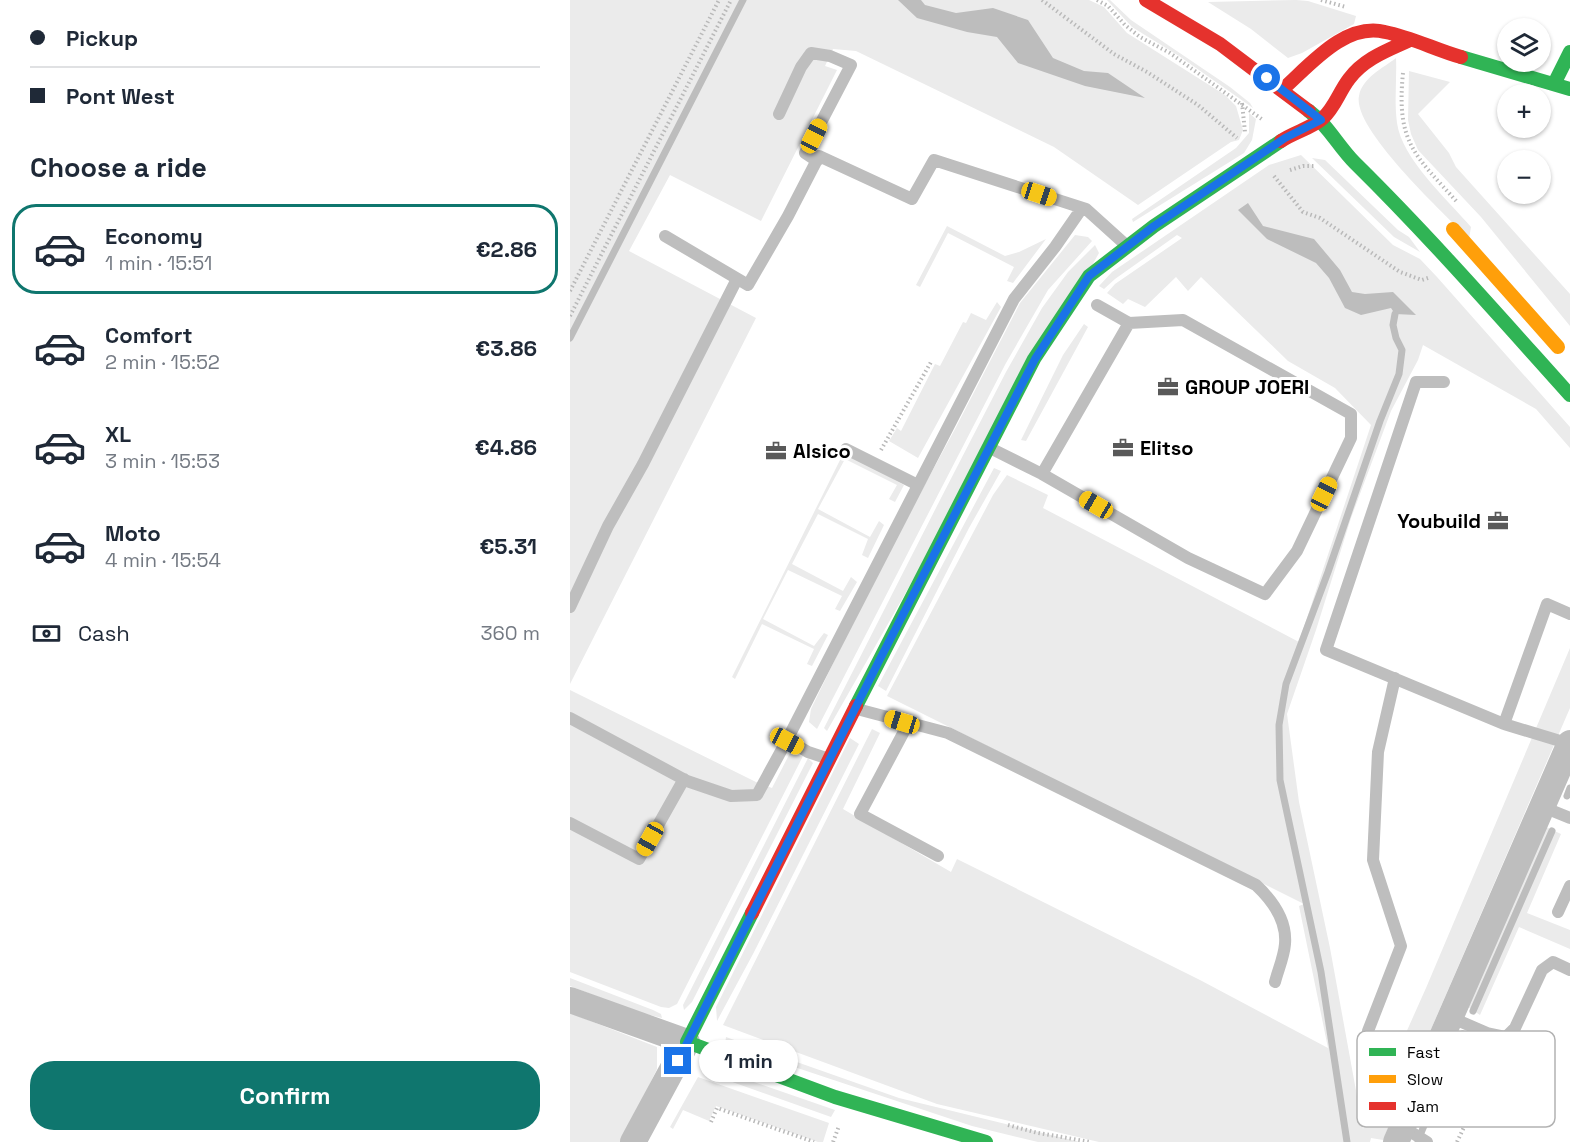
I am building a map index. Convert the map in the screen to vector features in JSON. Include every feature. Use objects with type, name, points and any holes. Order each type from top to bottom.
[{"type":"street","points":[[1146,0],[1220,44],[1283,89],[1321,120],[1344,152],[1414,221],[1570,395]]},
{"type":"street","points":[[1283,89],[1330,47],[1353,34],[1367,31],[1384,31],[1408,41],[1570,89]]},
{"type":"street","points":[[633,1142],[687,1042],[1035,359],[1089,276],[1154,226],[1257,156],[1285,138],[1321,120],[1362,64],[1408,41]]},
{"type":"street","points":[[1554,84],[1570,52]]},
{"type":"street","points":[[1321,120],[1344,129]]},
{"type":"street","points":[[1445,221],[1570,361]]},
{"type":"street","points":[[1444,1031],[1570,744]]},
{"type":"street","points":[[570,1000],[911,1123],[986,1142]]},
{"type":"lane","points":[[778,114],[801,67],[811,53],[830,56],[851,65],[805,153],[817,161]]},
{"type":"lane","points":[[665,236],[748,285],[819,156],[912,199],[934,160],[1082,208],[1128,246]]},
{"type":"lane","points":[[570,718],[684,779],[731,796],[757,795],[1014,299],[1082,208]]},
{"type":"lane","points":[[570,607],[608,526],[643,464],[737,279]]},
{"type":"lane","points":[[989,448],[1042,474],[1188,558],[1265,594],[1297,551],[1351,438],[1351,414],[1183,320],[1129,323],[1097,305]]},
{"type":"lane","points":[[1042,474],[1129,323]]},
{"type":"lane","points":[[1444,382],[1416,382],[1326,650],[1504,724],[1570,744]]},
{"type":"lane","points":[[846,449],[918,485]]},
{"type":"lane","points":[[1504,724],[1547,604],[1570,614]]},
{"type":"lane","points":[[1368,1030],[1401,946],[1373,860],[1378,752],[1395,678]]},
{"type":"lane","points":[[855,709],[948,733],[1256,885],[1271,899],[1281,921],[1285,944],[1275,982]]},
{"type":"lane","points":[[908,724],[860,814],[938,855]]},
{"type":"lane","points":[[787,741],[829,760]]},
{"type":"lane","points":[[570,823],[639,859],[684,779]]},
{"type":"lane","points":[[1543,807],[1570,818]]},
{"type":"lane","points":[[1558,912],[1570,886]]},
{"type":"lane","points":[[1512,1031],[1542,969],[1553,963],[1570,970]]},
{"type":"lane","points":[[1450,1017],[1485,1031]]},
{"type":"lane","points":[[1400,1135],[1427,1142]]},
{"type":"path","points":[[570,291],[719,0]]},
{"type":"path","points":[[570,316],[731,0]]},
{"type":"path","points":[[1042,0],[1114,54],[1198,105],[1257,156]]},
{"type":"path","points":[[1097,0],[1108,6],[1125,26],[1140,37],[1170,52],[1285,138]]},
{"type":"path","points":[[1404,66],[1402,117],[1408,142],[1422,163],[1461,206]]},
{"type":"path","points":[[1264,181],[1273,175],[1303,166],[1316,166]]},
{"type":"path","points":[[1273,175],[1303,212],[1327,223],[1400,272],[1422,280],[1430,277]]},
{"type":"path","points":[[889,455],[880,451],[931,362]]},
{"type":"path","points":[[711,1122],[717,1108],[814,1142]]},
{"type":"path","points":[[833,1142],[841,1123]]},
{"type":"path","points":[[1457,1142],[1464,1127]]},
{"type":"shaded area","points":[[570,0],[1089,0],[1104,7],[1127,33],[1225,95],[1236,106],[1243,130],[1239,140],[1231,142],[1138,205],[1054,147],[856,51],[833,49],[825,66],[837,70],[761,221],[670,175],[629,251],[756,318],[570,684]]},
{"type":"shaded area","points":[[898,0],[921,0],[925,5],[956,13],[993,8],[1028,20],[1053,58],[1084,71],[1108,73],[1145,98],[1085,86],[1018,63],[997,37],[967,32],[917,18]]},
{"type":"shaded area","points":[[1107,0],[1110,0],[1131,20],[1230,87],[1253,108],[1179,56],[1132,27]]},
{"type":"shaded area","points":[[1308,1],[1356,16],[1354,24],[1302,53],[1288,58],[1251,29],[1208,2]]},
{"type":"shaded area","points":[[1396,58],[1396,115],[1401,137],[1416,164],[1471,227],[1469,239],[1384,149],[1361,111],[1359,96],[1364,84]]},
{"type":"shaded area","points":[[1409,71],[1450,82],[1418,114],[1449,153],[1456,167],[1570,294],[1570,326],[1481,217],[1418,150],[1408,120]]},
{"type":"shaded area","points":[[1249,113],[1256,119],[1252,140],[1244,153],[1133,222],[1132,219],[1236,148],[1249,133]]},
{"type":"shaded area","points":[[1301,155],[1393,245],[1420,259],[1570,427],[1570,448],[1536,409],[1423,345],[1418,360],[1391,411],[1351,518],[1287,714],[1299,802],[1330,948],[1357,1096],[1357,1127],[1363,1129],[1364,1127],[1389,1127],[1383,1140],[1371,1138],[1370,1142],[1099,1142],[937,1104],[723,1025],[872,729],[880,733],[843,809],[951,872],[957,859],[1200,980],[1328,1048],[1299,906],[1304,904],[887,696],[993,495],[1007,475],[1048,495],[1043,508],[1299,642],[1371,425],[1335,388],[1288,361],[1201,277],[1188,291],[1176,277],[1145,307],[1128,299],[1123,304],[1107,293],[1115,284],[1182,238],[1177,235],[1104,289],[1099,286],[1112,272],[1269,165]]},
{"type":"shaded area","points":[[1312,158],[1325,160],[1398,230],[1409,237],[1420,252],[1394,237]]},
{"type":"shaded area","points":[[1248,203],[1263,226],[1314,239],[1340,270],[1352,292],[1365,294],[1393,292],[1416,315],[1395,314],[1391,308],[1361,315],[1345,308],[1329,278],[1316,263],[1267,239],[1238,210]]},
{"type":"shaded area","points":[[947,226],[1005,256],[1046,239],[1013,283],[1007,281],[1014,267],[948,233],[920,287],[916,285]]},
{"type":"shaded area","points":[[1075,235],[1088,237],[1092,241],[1048,290],[1006,363],[817,729],[809,722],[811,709],[875,577],[1020,303]]},
{"type":"shaded area","points":[[1095,245],[1099,253],[827,731],[824,728],[1006,372],[1042,308],[1068,272]]},
{"type":"shaded area","points":[[997,302],[1001,307],[918,458],[889,441],[897,428],[901,431],[935,364],[940,366],[963,322],[966,323],[971,313],[986,320]]},
{"type":"shaded area","points":[[1084,324],[1088,327],[1026,441],[1021,440],[1063,355]]},
{"type":"shaded area","points":[[844,452],[904,485],[895,502],[889,499],[897,485],[845,459],[818,509],[870,537],[879,521],[884,525],[868,558],[862,555],[868,539],[818,514],[792,564],[843,591],[851,577],[857,582],[840,611],[835,609],[842,596],[788,570],[763,619],[814,646],[824,633],[828,635],[812,666],[807,664],[814,649],[762,624],[735,679],[732,677]]},
{"type":"shaded area","points":[[994,468],[1001,471],[969,528],[886,691],[878,686]]},
{"type":"shaded area","points":[[1570,648],[1570,708],[1430,1031],[1407,1031]]},
{"type":"shaded area","points":[[570,690],[772,788],[790,753],[803,756],[677,1004],[669,1008],[570,972]]},
{"type":"shaded area","points":[[850,738],[859,744],[717,1021],[716,1007]]},
{"type":"shaded area","points":[[808,758],[813,763],[692,1002],[684,1010],[683,1005]]},
{"type":"shaded area","points":[[1546,827],[1561,834],[1527,913],[1570,930],[1570,949],[1519,927],[1480,1015],[1468,1007]]},
{"type":"shaded area","points":[[570,978],[653,1010],[661,1014],[662,1018],[638,1012],[570,986]]},
{"type":"shaded area","points":[[570,1013],[657,1047],[657,1069],[621,1142],[570,1142]]},
{"type":"shaded area","points":[[726,1037],[899,1098],[1080,1142],[1038,1142],[972,1126],[725,1044]]},
{"type":"shaded area","points":[[705,1068],[713,1068],[835,1110],[831,1117],[707,1073]]},
{"type":"shaded area","points":[[698,1077],[829,1123],[823,1142],[716,1106],[709,1121],[683,1110],[673,1129],[670,1127]]},
{"type":"waterway","points":[[570,338],[743,0]]},
{"type":"waterway","points":[[1347,1142],[1321,972],[1280,780],[1279,725],[1286,684],[1399,374],[1402,350],[1393,325],[1395,314]]},
{"type":"waterway","points":[[1567,796],[1570,788]]},
{"type":"waterway","points":[[1473,1011],[1552,831]]},
{"type":"waterway","points":[[1418,1140],[1424,1127]]},
{"type":"traffic: fast","points":[[1554,84],[1570,52]]},
{"type":"traffic: fast","points":[[1461,57],[1570,89]]},
{"type":"traffic: fast","points":[[1309,111],[1570,395]]},
{"type":"traffic: fast","points":[[856,706],[1034,359],[1089,276],[1154,226],[1281,141]]},
{"type":"traffic: fast","points":[[752,913],[687,1042],[835,1097],[986,1142]]},
{"type":"traffic: slow","points":[[1453,229],[1558,347]]},
{"type":"traffic: jam","points":[[1146,0],[1220,44],[1309,111]]},
{"type":"traffic: jam","points":[[1283,89],[1329,48],[1356,33],[1370,31],[1395,34],[1461,57]]},
{"type":"traffic: jam","points":[[1281,141],[1314,125],[1323,118],[1349,79],[1361,66],[1408,41]]},
{"type":"traffic: jam","points":[[752,913],[856,706]]},
{"type":"place","name":"GROUP JOERI","points":[[1168,387]]},
{"type":"place","name":"Elitso","points":[[1123,448]]},
{"type":"place","name":"Alsico","points":[[776,451]]},
{"type":"place","name":"Youbuild","points":[[1498,521]]},
{"type":"route","points":[[678,1061],[879,661],[1035,359],[1089,276],[1154,226],[1285,138],[1321,120],[1267,78]]}]
